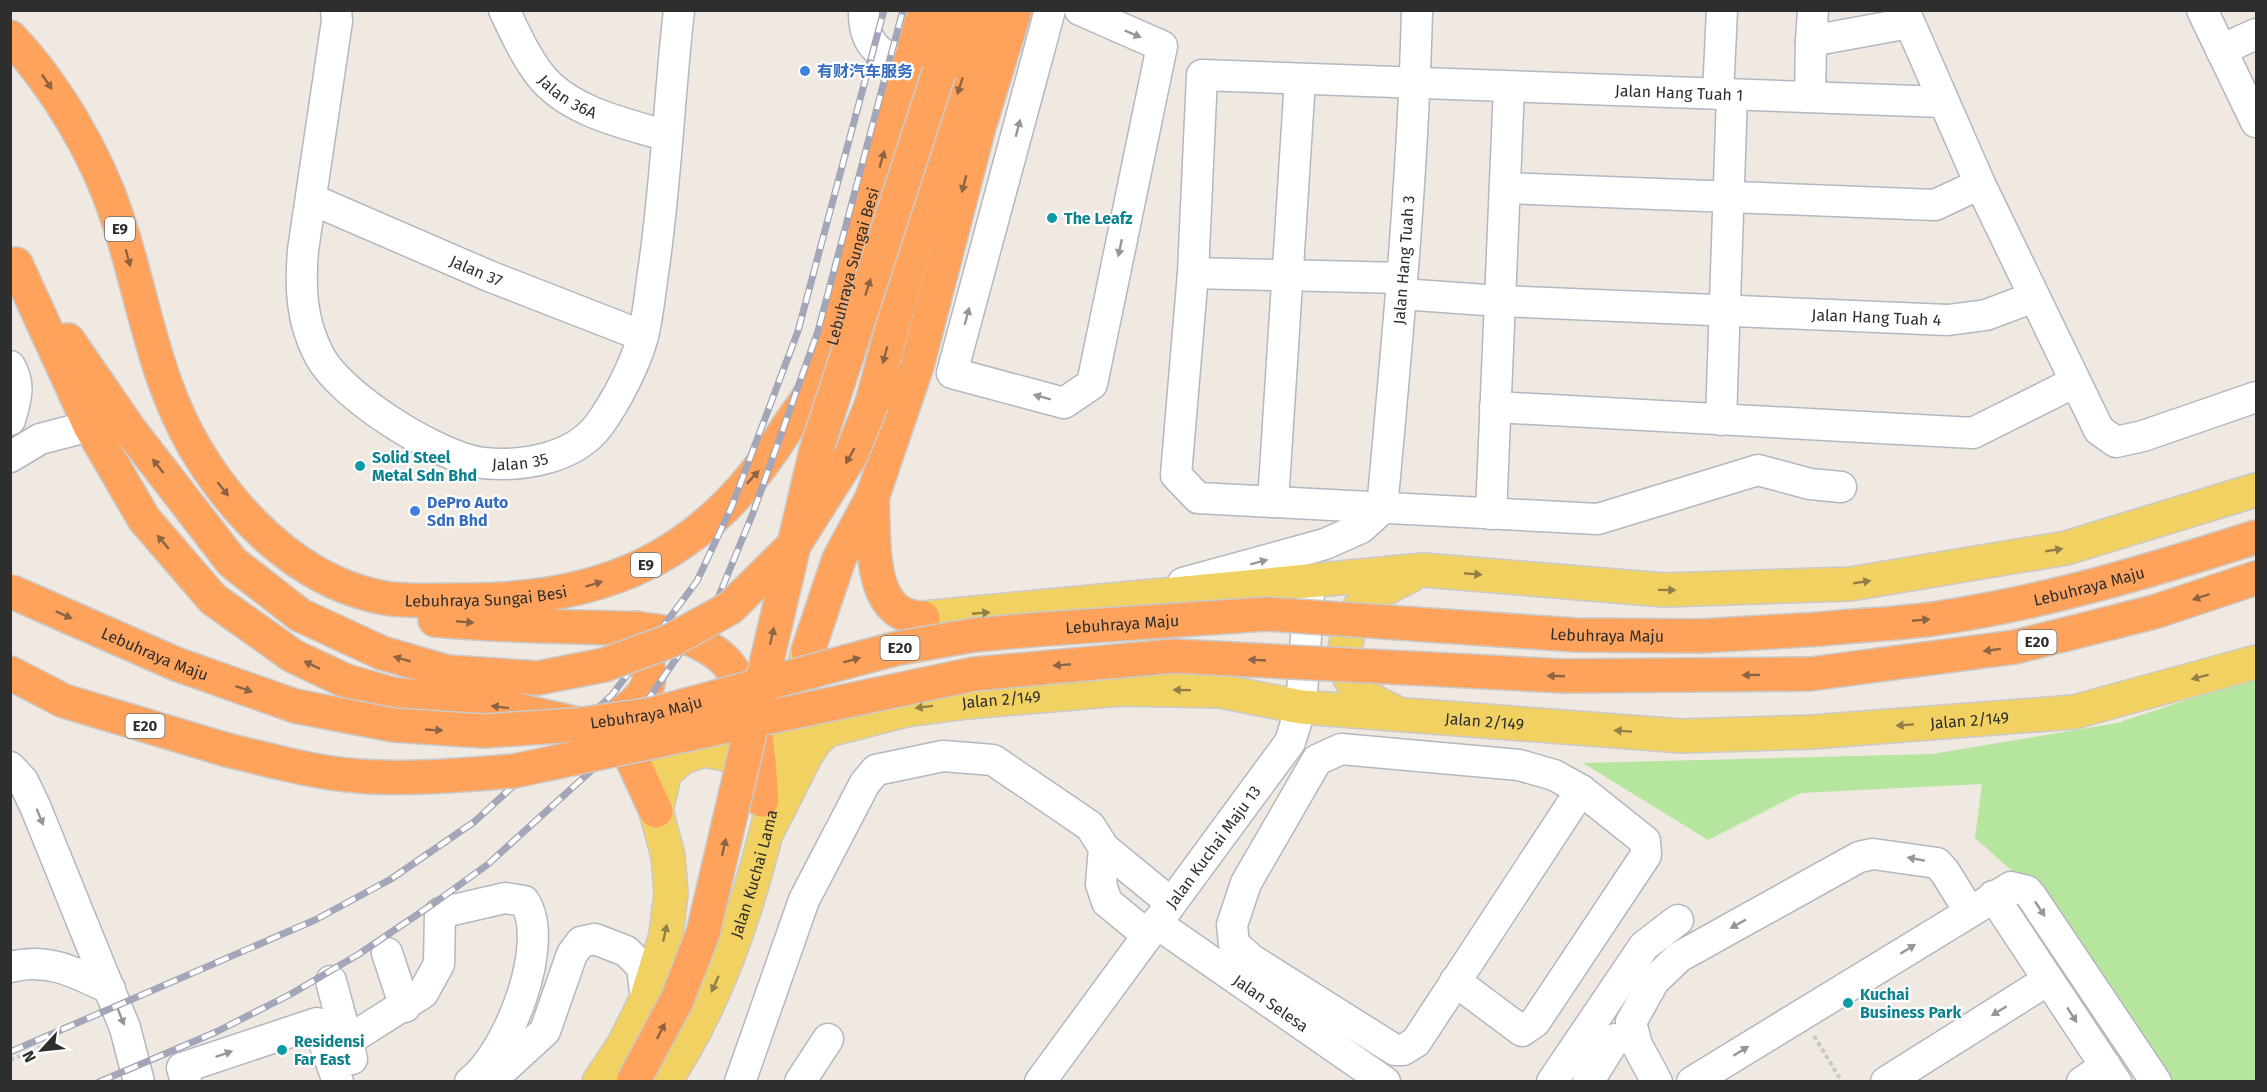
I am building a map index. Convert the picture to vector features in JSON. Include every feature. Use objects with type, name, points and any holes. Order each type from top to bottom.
[{"type":"highway","name":"Lebuhraya Sungai Besi","points":[[10,37],[33,61],[61,102],[84,143],[117,215],[161,377],[189,441],[234,503],[279,546],[330,582],[390,599],[510,601],[579,588],[638,570],[683,544],[755,475],[820,376],[923,70],[925,10]]},
{"type":"highway","points":[[633,1082],[677,1000],[703,933],[816,451],[923,70],[956,10]]},
{"type":"highway","points":[[13,260],[129,430],[232,562],[300,615],[382,653],[448,672],[538,678],[604,664],[670,641],[730,608],[794,545],[851,455],[872,403],[939,152],[984,10]]},
{"type":"highway","points":[[979,127],[995,10]]},
{"type":"highway","points":[[808,651],[839,559],[872,498],[917,366],[979,127],[1016,10]]},
{"type":"highway","points":[[13,260],[90,426],[144,519],[192,577],[237,618],[293,656],[346,681],[392,694],[509,708],[601,729],[625,744],[656,811]]},
{"type":"highway","points":[[820,376],[785,525],[787,570],[792,583],[803,584],[839,559]]},
{"type":"highway","points":[[872,498],[877,578],[896,610],[908,618],[923,618]]},
{"type":"highway","name":"Lebuhraya Maju","points":[[10,591],[176,664],[296,706],[393,725],[442,730],[526,730],[653,714],[894,649],[974,635],[1056,628],[1267,615],[1576,635],[1700,636],[1821,629],[1938,618],[2018,604],[2153,570],[2256,537]]},
{"type":"highway","name":"Lebuhraya Maju","points":[[10,673],[64,700],[199,742],[287,764],[358,776],[438,776],[514,771],[974,674],[1173,656],[1564,676],[1810,674],[2015,647],[2154,612],[2256,578]]},
{"type":"highway","points":[[390,599],[432,619],[483,624],[637,628],[676,634],[707,647],[730,666],[752,707],[765,815]]},
{"type":"highway","points":[[601,729],[640,700],[649,682],[649,666],[637,628]]},
{"type":"highway","points":[[10,700],[64,700]]},
{"type":"main road","points":[[923,618],[1101,603],[1423,570],[1664,590],[1850,584],[2066,548],[2256,490]]},
{"type":"main road","points":[[1406,716],[1372,702],[1353,686],[1345,670],[1346,639],[1358,609],[1381,590],[1423,570]]},
{"type":"main road","name":"Jalan Kuchai Lama","points":[[664,1082],[690,1044],[728,957],[808,651]]},
{"type":"main road","name":"Jalan 2/149","points":[[765,815],[816,740],[828,730],[848,722],[906,710],[967,702],[1121,689],[1220,691],[1301,707],[1682,736],[1824,731],[2074,712],[2256,662]]},
{"type":"main road","points":[[599,1082],[623,1046],[646,1000],[666,935],[672,893],[668,856],[656,811],[665,772],[683,757],[704,750],[730,755],[748,769],[765,815]]},
{"type":"street","name":"Jalan 35","points":[[336,10],[337,21],[300,282],[303,315],[320,357],[339,382],[371,408],[441,449],[481,462],[512,464],[541,460],[580,443],[597,428],[613,404],[643,336],[658,236],[679,10]]},
{"type":"street","name":"Jalan 36A","points":[[504,10],[526,55],[542,77],[562,94],[608,118],[668,136]]},
{"type":"street","points":[[864,10],[863,30],[876,49],[923,70]]},
{"type":"street","points":[[1050,10],[952,373],[1064,403],[1092,384],[1162,46],[1080,10]]},
{"type":"street","name":"Jalan Hang Tuah 3","points":[[1382,508],[1402,286],[1415,84],[1417,10]]},
{"type":"street","points":[[1721,420],[1729,198],[1722,10]]},
{"type":"street","points":[[1810,97],[1813,10]]},
{"type":"street","points":[[2202,10],[2256,122]]},
{"type":"street","points":[[1811,41],[1907,17],[1980,184],[2099,430],[2116,442],[2143,436],[2256,397]]},
{"type":"street","points":[[2221,50],[2256,34]]},
{"type":"street","name":"Jalan Hang Tuah 1","points":[[1202,90],[1202,75],[1943,102]]},
{"type":"street","points":[[1155,76],[1202,90],[1193,273],[1176,475],[1198,498],[1598,519],[1758,470],[1810,484],[1841,487]]},
{"type":"street","points":[[1273,502],[1299,80]]},
{"type":"street","points":[[1491,514],[1509,87]]},
{"type":"street","points":[[1505,188],[1935,205],[1980,184]]},
{"type":"street","name":"Jalan 37","points":[[311,199],[489,276],[643,336]]},
{"type":"street","name":"Jalan Hang Tuah 4","points":[[1193,273],[1287,276],[1402,286],[1500,301],[1948,320],[1986,315],[2034,297]]},
{"type":"street","points":[[10,366],[16,375],[18,391],[10,420]]},
{"type":"street","points":[[1495,407],[1973,433],[2075,382]]},
{"type":"street","points":[[10,457],[40,440],[90,426]]},
{"type":"street","points":[[1101,603],[1325,544],[1361,528],[1382,508]]},
{"type":"street","name":"Jalan Kuchai Maju 13","points":[[1040,1082],[1290,742],[1301,707],[1310,580]]},
{"type":"street","points":[[1455,981],[1522,1031],[1535,1022],[1640,865],[1646,855],[1645,841],[1581,790],[1554,775],[1518,765],[1341,748],[1317,760],[1246,883],[1232,925],[1234,944],[1252,960],[1395,1050],[1403,1050],[1416,1041],[1455,981],[1581,790]]},
{"type":"street","points":[[740,1082],[804,900],[865,783],[876,770],[943,756],[993,760],[1090,826],[1158,920]]},
{"type":"street","points":[[10,767],[23,781],[36,806],[110,988],[135,1058],[139,1082]]},
{"type":"street","points":[[1104,848],[1101,884],[1107,902],[1158,920]]},
{"type":"street","points":[[1207,854],[1246,883]]},
{"type":"street","points":[[1657,1082],[1637,1045],[1631,1022],[1654,981],[1679,957],[1830,872],[1859,857],[1873,854],[1937,863],[1981,904],[2048,980],[2101,1076]]},
{"type":"street","points":[[1692,1082],[2011,887],[2027,891],[2032,897],[2156,1082]]},
{"type":"street","points":[[347,1041],[405,1007],[423,993],[439,964],[440,913],[505,898],[524,901],[531,912],[534,925],[530,966],[518,1010],[489,1075]]},
{"type":"street","name":"Jalan Selesa","points":[[1158,920],[1385,1082]]},
{"type":"street","points":[[1552,1082],[1644,946],[1678,920]]},
{"type":"street","points":[[489,1075],[545,1032],[572,954],[581,942],[595,939],[626,951],[642,967],[646,1000]]},
{"type":"street","points":[[387,953],[405,1007]]},
{"type":"street","points":[[10,967],[32,963],[52,964],[110,988]]},
{"type":"street","points":[[1886,1082],[2048,980]]},
{"type":"street","points":[[330,981],[359,1082]]},
{"type":"street","points":[[186,1082],[182,1068],[317,1023],[339,1082]]},
{"type":"street","points":[[800,1082],[828,1039]]},
{"type":"street","points":[[1588,1082],[1619,1044],[1605,1082]]},
{"type":"path","points":[[1801,1014],[1842,1082]]},
{"type":"path","points":[[10,1060],[48,1044]]},
{"type":"green space","points":[[2256,677],[2256,1081],[2162,1081],[2031,888],[1975,838],[1982,784],[1801,793],[1708,840],[1583,763],[1932,754],[2117,723]]},
{"type":"railway","points":[[10,1052],[315,920],[391,879],[474,822],[612,695],[697,581],[732,506],[798,331],[884,10]]},
{"type":"railway","points":[[99,1082],[216,1032],[291,994],[359,954],[487,865],[603,760],[718,598],[753,513],[818,331],[903,10]]},
{"type":"place","name":"有财汽车服务","points":[[805,71]]},
{"type":"place","name":"The Leafz","points":[[1052,218]]},
{"type":"place","name":"Solid Steel Metal Sdn Bhd","points":[[360,466]]},
{"type":"place","name":"DePro Auto Sdn Bhd","points":[[415,511]]},
{"type":"place","name":"Kuchai Business Park","points":[[1848,1003]]},
{"type":"place","name":"Residensi Far East","points":[[282,1050]]}]
